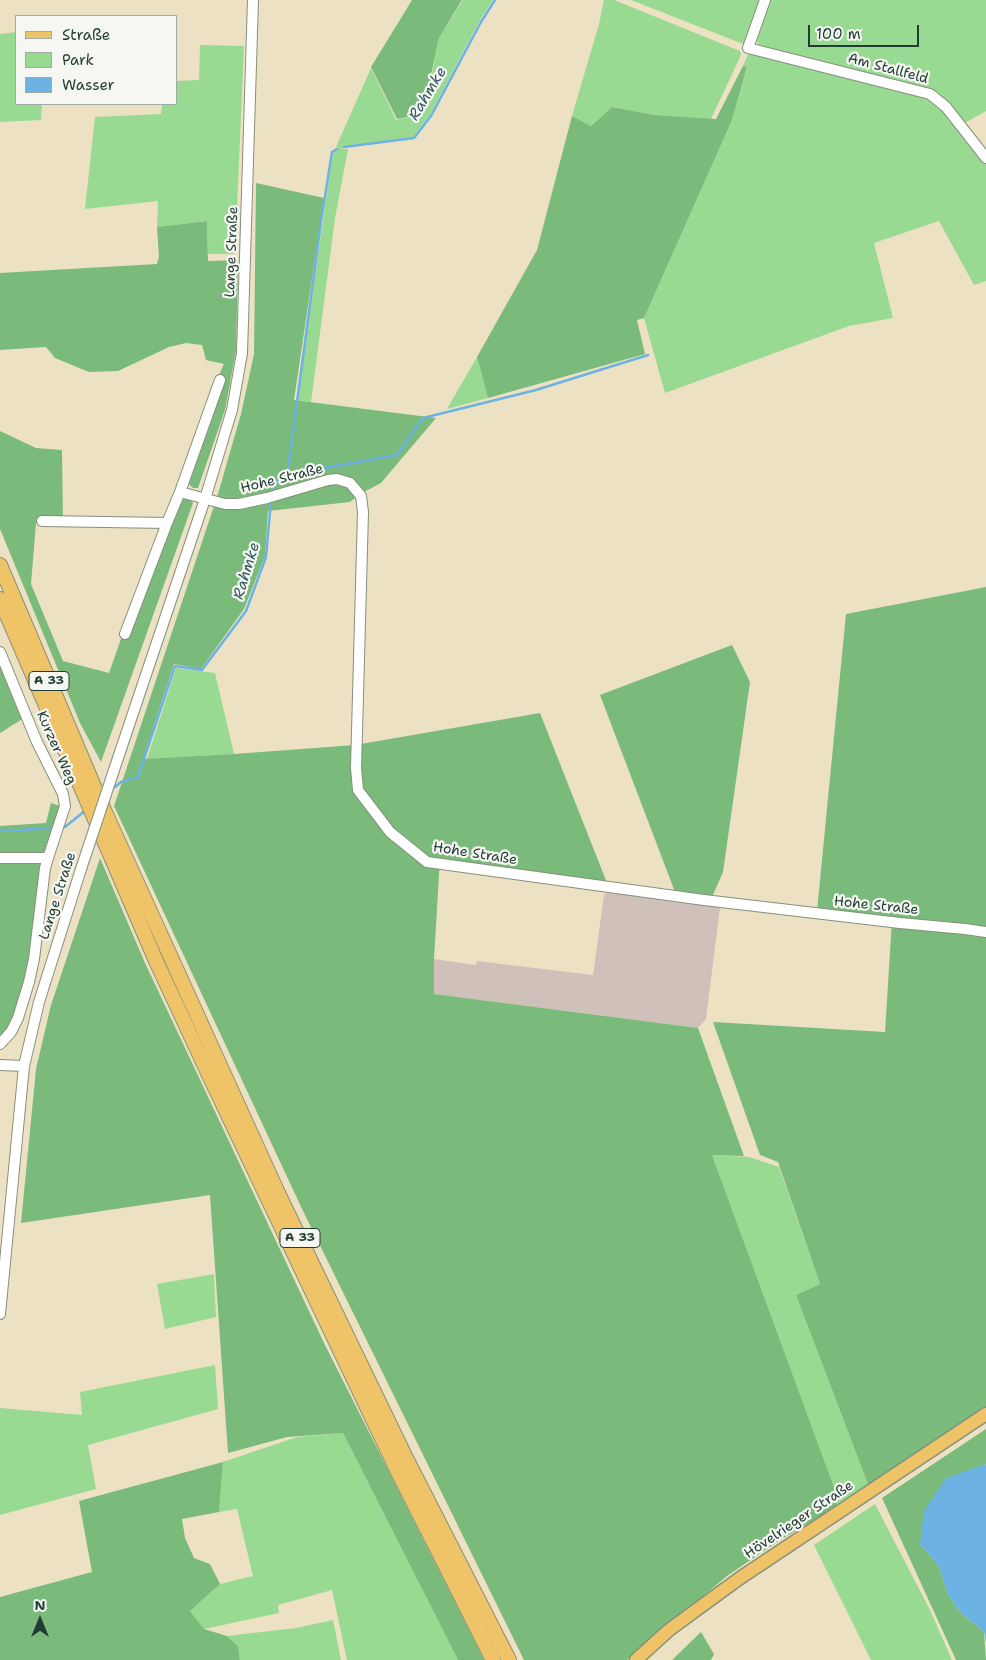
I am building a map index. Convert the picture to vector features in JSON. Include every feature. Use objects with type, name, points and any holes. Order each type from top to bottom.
[{"type":"highway","name":"A 33","points":[[0,565],[93,800]]},
{"type":"highway","name":"A 33","points":[[0,599],[277,1191],[405,1456],[509,1660]]},
{"type":"highway","name":"A 33","points":[[99,813],[156,961],[267,1199],[397,1470],[493,1660]]},
{"type":"main road","name":"Hövelrieger Straße","points":[[636,1660],[668,1630],[740,1578],[986,1414]]},
{"type":"street","name":"Lange Straße","points":[[0,1314],[24,1066],[39,1002],[81,869],[205,499],[232,410],[242,353],[253,0]]},
{"type":"street","name":"Am Stallfeld","points":[[765,0],[748,48],[930,94],[946,106],[986,158]]},
{"type":"street","points":[[125,634],[180,492],[220,380]]},
{"type":"street","name":"Hohe Straße","points":[[205,499],[225,504],[239,504],[267,498],[319,482],[337,479],[350,484],[361,496],[363,512],[356,768],[358,790],[390,832],[427,862],[704,900],[900,923],[965,928],[986,932]]},
{"type":"street","points":[[180,492],[205,499]]},
{"type":"street","points":[[42,521],[167,523]]},
{"type":"street","name":"Kurzer Weg","points":[[0,652],[37,742],[63,794],[64,806],[48,858],[29,982],[18,1018],[11,1032],[0,1044]]},
{"type":"street","points":[[0,858],[48,858]]},
{"type":"street","points":[[0,1065],[24,1066]]},
{"type":"shaded area","points":[[611,890],[699,902],[720,908],[706,1019],[698,1028],[434,994],[434,959],[476,965],[477,961],[593,975],[604,895]]},
{"type":"green space","points":[[412,0],[462,0],[439,38],[426,98],[412,116],[397,119],[371,67]]},
{"type":"green space","points":[[463,0],[493,0],[480,20],[430,115],[413,137],[343,146],[343,149],[348,149],[335,218],[311,402],[297,400],[333,152],[337,150],[338,147],[336,147],[371,68],[396,120],[412,116],[427,99],[439,38]]},
{"type":"green space","points":[[604,0],[614,0],[740,51],[741,55],[711,119],[655,115],[612,107],[591,126],[572,116],[599,24]]},
{"type":"green space","points":[[631,0],[761,0],[746,42],[743,44]]},
{"type":"green space","points":[[769,0],[986,0],[986,111],[963,124],[939,93],[931,89],[763,47],[758,44],[756,38]]},
{"type":"green space","points":[[15,32],[15,105],[42,105],[41,120],[0,122],[0,34]]},
{"type":"green space","points":[[200,45],[244,46],[235,254],[208,254],[207,221],[157,227],[158,201],[85,209],[95,117],[161,114],[162,105],[178,105],[178,81],[199,80]]},
{"type":"green space","points":[[749,52],[922,97],[940,105],[986,163],[986,281],[974,285],[939,221],[874,243],[893,318],[849,326],[665,393],[644,318],[732,120],[747,68],[743,66]]},
{"type":"green space","points":[[743,66],[747,67],[732,120],[644,318],[637,320],[645,354],[488,398],[477,357],[537,250],[572,116],[591,126],[612,107],[655,115],[716,119]]},
{"type":"green space","points":[[256,183],[324,198],[294,400],[436,418],[381,483],[360,494],[350,502],[268,511],[265,556],[244,609],[201,669],[174,664],[143,759],[355,745],[540,713],[607,883],[440,858],[434,959],[434,994],[698,1028],[744,1156],[712,1155],[834,1487],[837,1507],[780,1540],[727,1576],[627,1660],[524,1660],[303,1211],[114,806],[218,494],[241,414],[254,354]]},
{"type":"green space","points":[[207,221],[208,261],[238,260],[236,351],[225,410],[198,488],[193,488],[189,484],[226,378],[219,375],[224,364],[206,360],[202,345],[186,343],[169,347],[118,371],[89,372],[55,358],[46,347],[0,350],[0,273],[157,264],[159,257],[157,227]]},
{"type":"green space","points":[[477,357],[488,398],[447,409]]},
{"type":"green space","points":[[0,431],[36,448],[62,450],[63,524],[36,523],[31,584],[63,661],[109,673],[122,636],[182,499],[189,499],[193,503],[101,762],[80,723],[0,529]]},
{"type":"green space","points":[[986,587],[986,1409],[869,1487],[796,1295],[820,1284],[778,1162],[760,1155],[713,1022],[885,1032],[892,920],[817,911],[846,614]]},
{"type":"green space","points":[[732,645],[750,682],[723,872],[712,897],[675,892],[600,695]]},
{"type":"green space","points":[[0,662],[24,718],[0,733]]},
{"type":"green space","points":[[176,668],[215,673],[234,754],[147,759]]},
{"type":"green space","points":[[51,803],[60,806],[43,870],[19,1014],[0,1041],[0,826],[46,823]]},
{"type":"green space","points":[[100,858],[145,963],[325,1345],[484,1660],[458,1660],[343,1433],[287,1437],[228,1453],[210,1195],[21,1223],[36,1069],[51,1005]]},
{"type":"green space","points":[[712,1155],[749,1157],[779,1167],[820,1284],[796,1295],[869,1487],[837,1507],[834,1487]]},
{"type":"green space","points":[[214,1274],[216,1317],[165,1329],[157,1284]]},
{"type":"green space","points":[[215,1365],[218,1409],[88,1445],[96,1489],[0,1515],[0,1408],[82,1415],[80,1392]]},
{"type":"green space","points":[[986,1429],[986,1464],[946,1479],[920,1544],[939,1566],[948,1595],[961,1613],[984,1632],[986,1660],[956,1660],[882,1498]]},
{"type":"green space","points":[[343,1433],[458,1660],[347,1660],[332,1590],[278,1605],[279,1613],[204,1629],[190,1611],[220,1584],[253,1576],[237,1509],[219,1512],[223,1462],[297,1437]]},
{"type":"green space","points":[[223,1462],[219,1512],[182,1519],[185,1538],[194,1558],[210,1564],[220,1584],[190,1611],[204,1629],[227,1636],[238,1646],[240,1660],[0,1660],[0,1597],[92,1572],[79,1501]]},
{"type":"green space","points":[[875,1504],[930,1610],[952,1660],[871,1660],[814,1545]]},
{"type":"green space","points":[[333,1620],[341,1660],[240,1660],[238,1646],[227,1636],[296,1628]]},
{"type":"green space","points":[[701,1632],[714,1654],[711,1660],[672,1660]]},
{"type":"water","points":[[986,1464],[986,1643],[984,1632],[961,1613],[948,1595],[939,1566],[920,1544],[924,1511],[946,1478]]},
{"type":"waterway","name":"Rahmke","points":[[344,147],[414,138],[431,116],[481,22],[495,0]]},
{"type":"waterway","name":"Rahmke","points":[[272,493],[274,482],[287,477],[321,222],[332,152],[337,149]]},
{"type":"waterway","points":[[287,477],[324,468],[397,455],[423,418],[536,390],[648,355]]},
{"type":"waterway","name":"Rahmke","points":[[110,791],[121,782],[138,777],[175,666],[202,670],[246,611],[266,557],[271,501]]},
{"type":"waterway","name":"Rahmke","points":[[60,827],[65,827],[86,810]]},
{"type":"waterway","name":"Rahmke","points":[[0,831],[55,828]]}]
